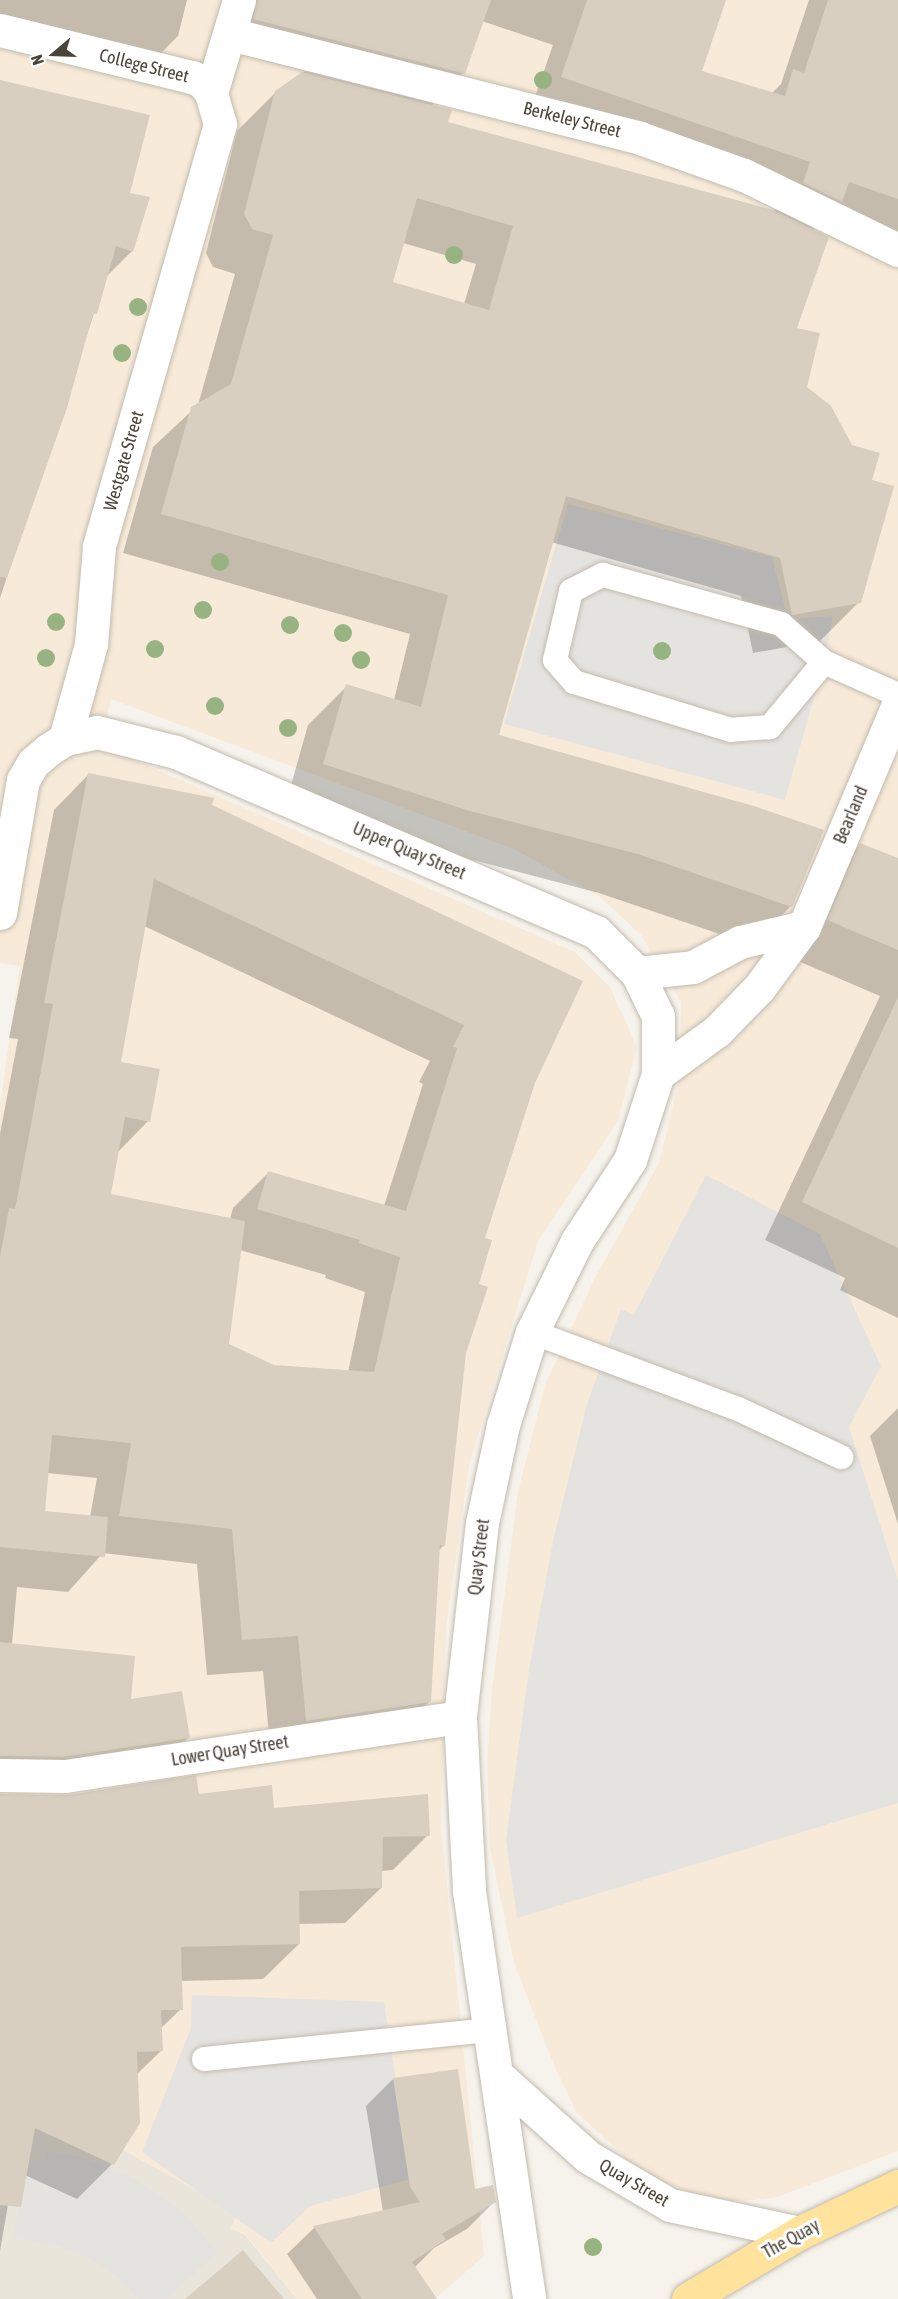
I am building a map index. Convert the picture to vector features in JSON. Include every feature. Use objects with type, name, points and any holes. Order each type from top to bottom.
[{"type":"main road","name":"The Quay","points":[[688,2299],[799,2233],[898,2186]]},
{"type":"street","points":[[211,93],[239,0]]},
{"type":"street","name":"College Street","points":[[0,30],[192,77],[203,82],[211,93]]},
{"type":"street","name":"Berkeley Street","points":[[230,34],[640,138],[744,175],[898,250]]},
{"type":"street","name":"Westgate Street","points":[[65,740],[91,644],[99,547],[216,144],[220,124],[211,93]]},
{"type":"street","name":"Bearland","points":[[658,1074],[717,1031],[759,988],[804,927],[898,704]]},
{"type":"street","name":"Upper Quay Street","points":[[65,740],[97,732],[176,752],[596,932],[638,974],[658,1016],[658,1074]]},
{"type":"street","points":[[0,913],[23,780],[33,763],[65,740]]},
{"type":"street","points":[[638,974],[693,967],[740,942],[804,927]]},
{"type":"street","name":"Quay Street","points":[[529,2299],[498,2075],[469,1891],[460,1717],[482,1523],[503,1425],[532,1332],[578,1241],[630,1160],[658,1074]]},
{"type":"street","name":"Lower Quay Street","points":[[0,1774],[65,1776],[460,1717]]},
{"type":"street","name":"Quay Street","points":[[498,2075],[588,2157],[670,2205],[799,2233]]},
{"type":"lane","points":[[824,662],[770,727],[731,730],[574,682],[555,660],[571,591],[603,575],[780,624],[824,662],[898,695]]},
{"type":"lane","points":[[532,1332],[738,1409],[841,1457]]},
{"type":"lane","points":[[204,2059],[491,2031]]},
{"type":"shaded area","points":[[0,0],[898,0],[898,2151],[777,2197],[745,2201],[720,2201],[674,2190],[631,2162],[576,2112],[552,2060],[514,1963],[490,1848],[487,1764],[492,1690],[518,1492],[545,1385],[595,1278],[659,1163],[680,1076],[681,1002],[641,935],[600,897],[514,849],[111,699],[100,745],[575,952],[610,987],[637,1047],[618,1121],[538,1241],[469,1465],[446,1629],[441,1827],[484,2256],[435,2299],[297,2299],[246,2235],[231,2228],[238,2213],[116,2146],[0,2121],[0,1105],[20,966],[0,963]]},
{"type":"shaded area","points":[[568,504],[772,557],[788,619],[833,616],[824,662],[785,800],[504,724]]},
{"type":"shaded area","points":[[706,1175],[820,1234],[881,1366],[849,1427],[898,1581],[898,1803],[517,1918],[506,1840],[529,1669],[554,1537],[587,1404],[621,1309],[634,1315]]},
{"type":"shaded area","points":[[192,1995],[384,2002],[411,2179],[310,2206],[271,2243],[142,2152],[191,2028]]},
{"type":"shaded area","points":[[0,2121],[116,2146],[238,2213],[231,2228],[245,2235],[297,2299],[0,2299]]},
{"type":"shaded area","points":[[46,2151],[81,2157],[136,2179],[183,2213],[218,2252],[167,2299],[138,2299],[122,2281],[91,2259],[56,2245],[14,2238],[25,2159],[44,2161]]},
{"type":"building","points":[[257,0],[491,0],[465,74],[253,19]]},
{"type":"building","points":[[587,0],[726,0],[702,71],[785,96],[793,69],[804,73],[828,0],[898,0],[898,199],[849,182],[842,202],[803,183],[810,162],[561,77]]},
{"type":"building","points":[[302,72],[452,110],[448,122],[773,210],[829,237],[797,328],[820,333],[807,387],[831,406],[852,445],[880,453],[872,480],[894,486],[861,603],[792,615],[780,558],[566,496],[499,735],[754,806],[824,830],[792,907],[638,854],[470,811],[323,764],[346,684],[421,707],[448,595],[161,514],[191,407],[231,384],[273,235],[252,229],[244,214],[275,91]],"holes":[[[417,198],[513,226],[489,310],[393,282]]]},
{"type":"building","points":[[0,80],[150,115],[130,193],[150,197],[133,252],[116,246],[97,314],[93,314],[67,408],[7,578],[0,577]]},
{"type":"building","points":[[88,773],[214,798],[212,805],[583,981],[535,1083],[485,1238],[492,1240],[479,1284],[488,1287],[466,1353],[445,1546],[440,1545],[431,1702],[306,1721],[298,1636],[242,1640],[232,1529],[119,1516],[131,1443],[52,1435],[45,1511],[108,1517],[105,1557],[0,1547],[0,1257],[9,1208],[15,1209],[53,1004],[44,1003]],"holes":[[[154,879],[464,1025],[453,1047],[457,1048],[406,1211],[268,1171],[257,1209],[360,1240],[359,1243],[400,1257],[374,1372],[274,1365],[229,1344],[245,1221],[111,1194],[125,1117],[150,1122],[160,1069],[121,1062]]]},
{"type":"building","points":[[860,843],[898,858],[898,950],[827,920]]},
{"type":"building","points":[[898,997],[898,1248],[802,1202]]},
{"type":"building","points":[[0,1642],[135,1656],[131,1699],[182,1691],[190,1738],[64,1757],[0,1756]]},
{"type":"building","points":[[196,1775],[199,1794],[272,1785],[274,1808],[428,1794],[430,1836],[383,1837],[382,1888],[299,1891],[300,1944],[181,1947],[183,2010],[161,2010],[163,2051],[137,2052],[140,2123],[114,2165],[35,2128],[21,2207],[0,2205],[0,1794],[68,1795]]},
{"type":"building","points":[[458,2069],[475,2189],[493,2185],[496,2202],[442,2234],[446,2239],[412,2262],[437,2299],[362,2299],[313,2226],[420,2202],[410,2187],[393,2078]]},
{"type":"building","points":[[243,2250],[284,2299],[185,2299]]}]
